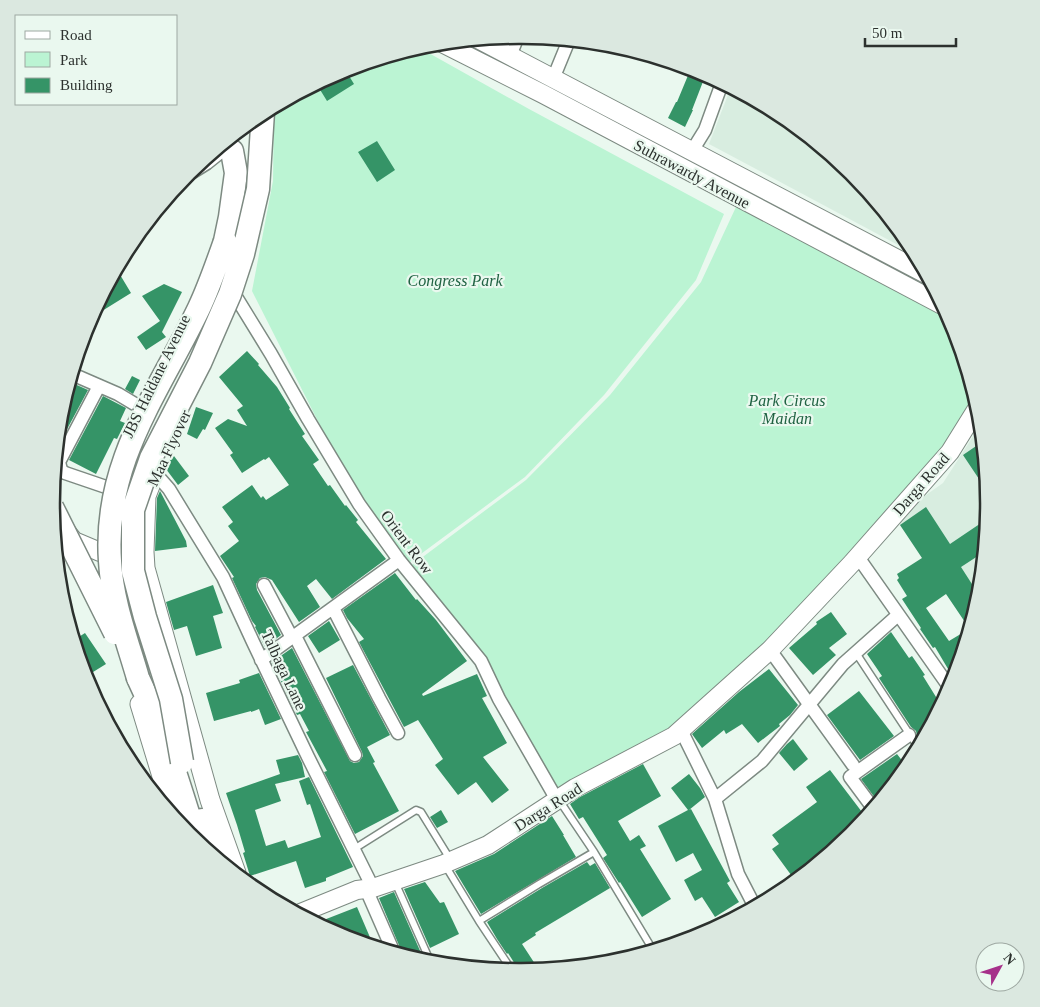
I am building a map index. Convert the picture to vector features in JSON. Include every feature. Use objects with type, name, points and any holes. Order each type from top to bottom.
[{"type":"highway","points":[[182,762],[171,699],[133,571],[133,510],[152,458],[200,363],[230,294],[243,254],[258,189],[262,123]]},
{"type":"highway","name":"Maa Flyover","points":[[209,841],[156,692],[129,600],[124,560],[123,528],[135,467],[140,452],[216,301],[235,248],[247,197],[252,131]]},
{"type":"highway","points":[[138,678],[115,598],[110,562],[112,504],[119,474],[131,442],[154,392],[199,308],[216,268],[225,241],[230,217],[233,151]]},
{"type":"highway","points":[[61,524],[150,703],[191,825]]},
{"type":"main road","name":"Suhrawardy Avenue","points":[[489,45],[914,268]]},
{"type":"main road","name":"Suhrawardy Avenue","points":[[454,49],[543,94],[932,300]]},
{"type":"main road","name":"Maa Flyover","points":[[232,861],[210,800],[145,568],[146,496],[160,460],[210,364],[232,312],[261,195],[263,123]]},
{"type":"main road","name":"JBS Haldane Avenue","points":[[171,803],[112,613],[100,552],[99,532],[104,504],[120,449],[138,406],[203,280],[218,226],[233,151]]},
{"type":"main road","name":"Darga Road","points":[[308,912],[357,890],[369,889],[395,881],[488,845],[574,788],[674,736],[770,650],[858,557],[950,452],[972,421]]},
{"type":"main road","points":[[61,521],[74,542],[100,552],[144,552]]},
{"type":"street","points":[[510,56],[514,44]]},
{"type":"street","points":[[553,79],[566,47]]},
{"type":"street","points":[[692,151],[705,130],[720,90]]},
{"type":"street","points":[[216,159],[233,151]]},
{"type":"street","name":"Orient Row","points":[[236,297],[358,504],[399,560],[481,661],[499,699],[558,800]]},
{"type":"street","points":[[79,377],[118,394],[138,406]]},
{"type":"street","points":[[63,455],[99,386]]},
{"type":"street","points":[[61,470],[109,488]]},
{"type":"street","name":"Talbaga Lane","points":[[155,473],[169,489],[223,577],[261,660],[354,849],[391,945]]},
{"type":"street","points":[[858,557],[944,680]]},
{"type":"street","points":[[261,660],[399,560]]},
{"type":"street","points":[[264,585],[294,637],[355,755]]},
{"type":"street","points":[[333,608],[398,733]]},
{"type":"street","points":[[715,798],[762,761],[844,664],[898,615]]},
{"type":"street","points":[[770,650],[853,765]]},
{"type":"street","points":[[682,730],[715,798],[738,874],[752,901]]},
{"type":"street","points":[[869,803],[850,778],[910,735]]},
{"type":"lane","points":[[856,653],[913,740]]},
{"type":"lane","points":[[558,800],[594,852],[650,945]]},
{"type":"lane","points":[[354,849],[416,810],[421,812],[479,921],[507,963]]},
{"type":"lane","points":[[479,921],[594,852]]},
{"type":"lane","points":[[395,881],[427,953]]},
{"type":"shaded area","points":[[728,94],[775,121],[823,158],[866,200],[901,246],[709,144]]},
{"type":"shaded area","points":[[974,434],[979,473],[979,534],[976,564],[964,621],[895,517],[943,483]]},
{"type":"green space","name":"Congress Park","points":[[429,53],[724,214],[696,280],[604,395],[525,477],[410,562],[374,517],[325,435],[252,291],[273,181],[274,115],[317,91],[344,79],[401,59]]},
{"type":"green space","name":"Park Circus Maidan","points":[[736,207],[936,309],[955,356],[969,404],[943,453],[765,654],[671,731],[558,790],[505,701],[487,658],[412,565],[526,480],[610,395],[701,282]]},
{"type":"building","points":[[688,76],[703,82],[685,127],[668,118]]},
{"type":"building","points":[[350,77],[354,84],[327,101],[320,90]]},
{"type":"building","points":[[377,141],[395,170],[377,182],[358,152]]},
{"type":"building","points":[[121,276],[131,293],[103,310]]},
{"type":"building","points":[[164,284],[182,292],[162,332],[166,337],[146,350],[137,337],[160,321],[142,296]]},
{"type":"building","points":[[247,351],[277,387],[290,408],[305,434],[302,436],[319,460],[313,464],[328,486],[330,485],[358,520],[356,522],[386,559],[332,599],[316,579],[307,586],[320,607],[299,622],[272,580],[265,577],[260,578],[256,584],[257,590],[281,635],[265,647],[232,578],[234,577],[220,556],[239,541],[228,526],[233,522],[222,507],[252,485],[261,498],[263,496],[266,500],[289,485],[269,457],[242,473],[230,455],[233,453],[215,428],[228,419],[247,426],[237,410],[243,406],[219,377]]},
{"type":"building","points":[[132,376],[140,380],[133,394],[125,389]]},
{"type":"building","points":[[76,385],[88,390],[66,431]]},
{"type":"building","points":[[103,396],[126,408],[120,421],[125,423],[117,439],[114,438],[96,474],[69,460]]},
{"type":"building","points":[[196,407],[213,413],[205,430],[203,429],[197,439],[187,434]]},
{"type":"building","points":[[976,446],[979,479],[963,455]]},
{"type":"building","points":[[174,456],[189,476],[178,485],[163,465]]},
{"type":"building","points":[[160,491],[186,541],[187,547],[155,551],[157,498]]},
{"type":"building","points":[[926,507],[950,544],[979,524],[977,557],[961,567],[972,585],[964,621],[946,594],[926,608],[949,641],[960,634],[948,670],[902,599],[907,596],[897,580],[899,578],[897,574],[922,558],[900,525]]},
{"type":"building","points":[[395,573],[416,600],[436,620],[467,661],[422,694],[423,696],[477,674],[487,696],[482,698],[507,743],[483,757],[509,790],[492,803],[476,782],[458,795],[435,765],[443,759],[418,720],[404,727],[359,642],[364,639],[343,610]]},
{"type":"building","points":[[213,585],[223,613],[213,616],[222,648],[196,656],[187,626],[174,630],[166,602]]},
{"type":"building","points":[[831,612],[847,634],[829,648],[836,655],[813,675],[789,648],[817,624],[816,622]]},
{"type":"building","points":[[329,621],[340,640],[319,653],[308,636]]},
{"type":"building","points":[[891,632],[909,658],[912,656],[925,675],[923,676],[936,698],[917,735],[916,731],[911,727],[879,678],[882,676],[867,654]]},
{"type":"building","points":[[85,633],[106,664],[93,672],[85,651],[80,636]]},
{"type":"building","points":[[292,648],[350,761],[354,763],[359,762],[363,756],[362,752],[326,678],[353,665],[390,735],[367,747],[375,762],[373,763],[399,811],[355,834],[324,772],[327,771],[306,732],[309,731],[300,714],[297,715],[272,662]]},
{"type":"building","points":[[769,669],[798,705],[790,715],[779,724],[780,726],[758,743],[742,724],[726,734],[724,730],[702,748],[692,734],[739,692]]},
{"type":"building","points":[[259,673],[281,719],[265,725],[259,709],[214,721],[206,693],[240,683],[239,680]]},
{"type":"building","points":[[859,691],[894,736],[860,760],[827,715]]},
{"type":"building","points":[[793,739],[808,759],[794,771],[779,753]]},
{"type":"building","points":[[897,754],[901,760],[874,797],[861,779]]},
{"type":"building","points":[[298,755],[305,777],[275,784],[281,801],[255,810],[266,846],[285,840],[288,848],[321,837],[310,804],[307,805],[299,781],[309,777],[353,867],[326,878],[326,881],[305,888],[296,861],[250,875],[243,853],[245,852],[226,793],[280,774],[276,760]]},
{"type":"building","points":[[643,764],[661,796],[618,821],[630,841],[639,835],[646,846],[640,849],[671,899],[642,917],[603,858],[607,855],[583,817],[579,819],[570,804]]},
{"type":"building","points":[[830,770],[862,812],[823,849],[791,875],[772,849],[779,844],[772,835],[817,802],[806,787]]},
{"type":"building","points":[[689,774],[705,797],[689,810],[691,809],[730,881],[727,883],[739,902],[715,917],[702,897],[695,901],[684,880],[702,870],[693,853],[676,862],[658,826],[688,810],[671,788]]},
{"type":"building","points":[[441,810],[448,822],[437,828],[430,817]]},
{"type":"building","points":[[552,816],[576,857],[481,914],[455,871],[494,854]]},
{"type":"building","points":[[587,862],[590,866],[595,863],[610,888],[535,933],[536,935],[522,944],[534,963],[514,963],[487,922]]},
{"type":"building","points":[[425,882],[440,903],[444,902],[459,934],[430,948],[404,889]]},
{"type":"building","points":[[394,892],[421,952],[400,948],[379,898]]},
{"type":"building","points":[[357,907],[370,938],[344,928],[325,920]]}]
